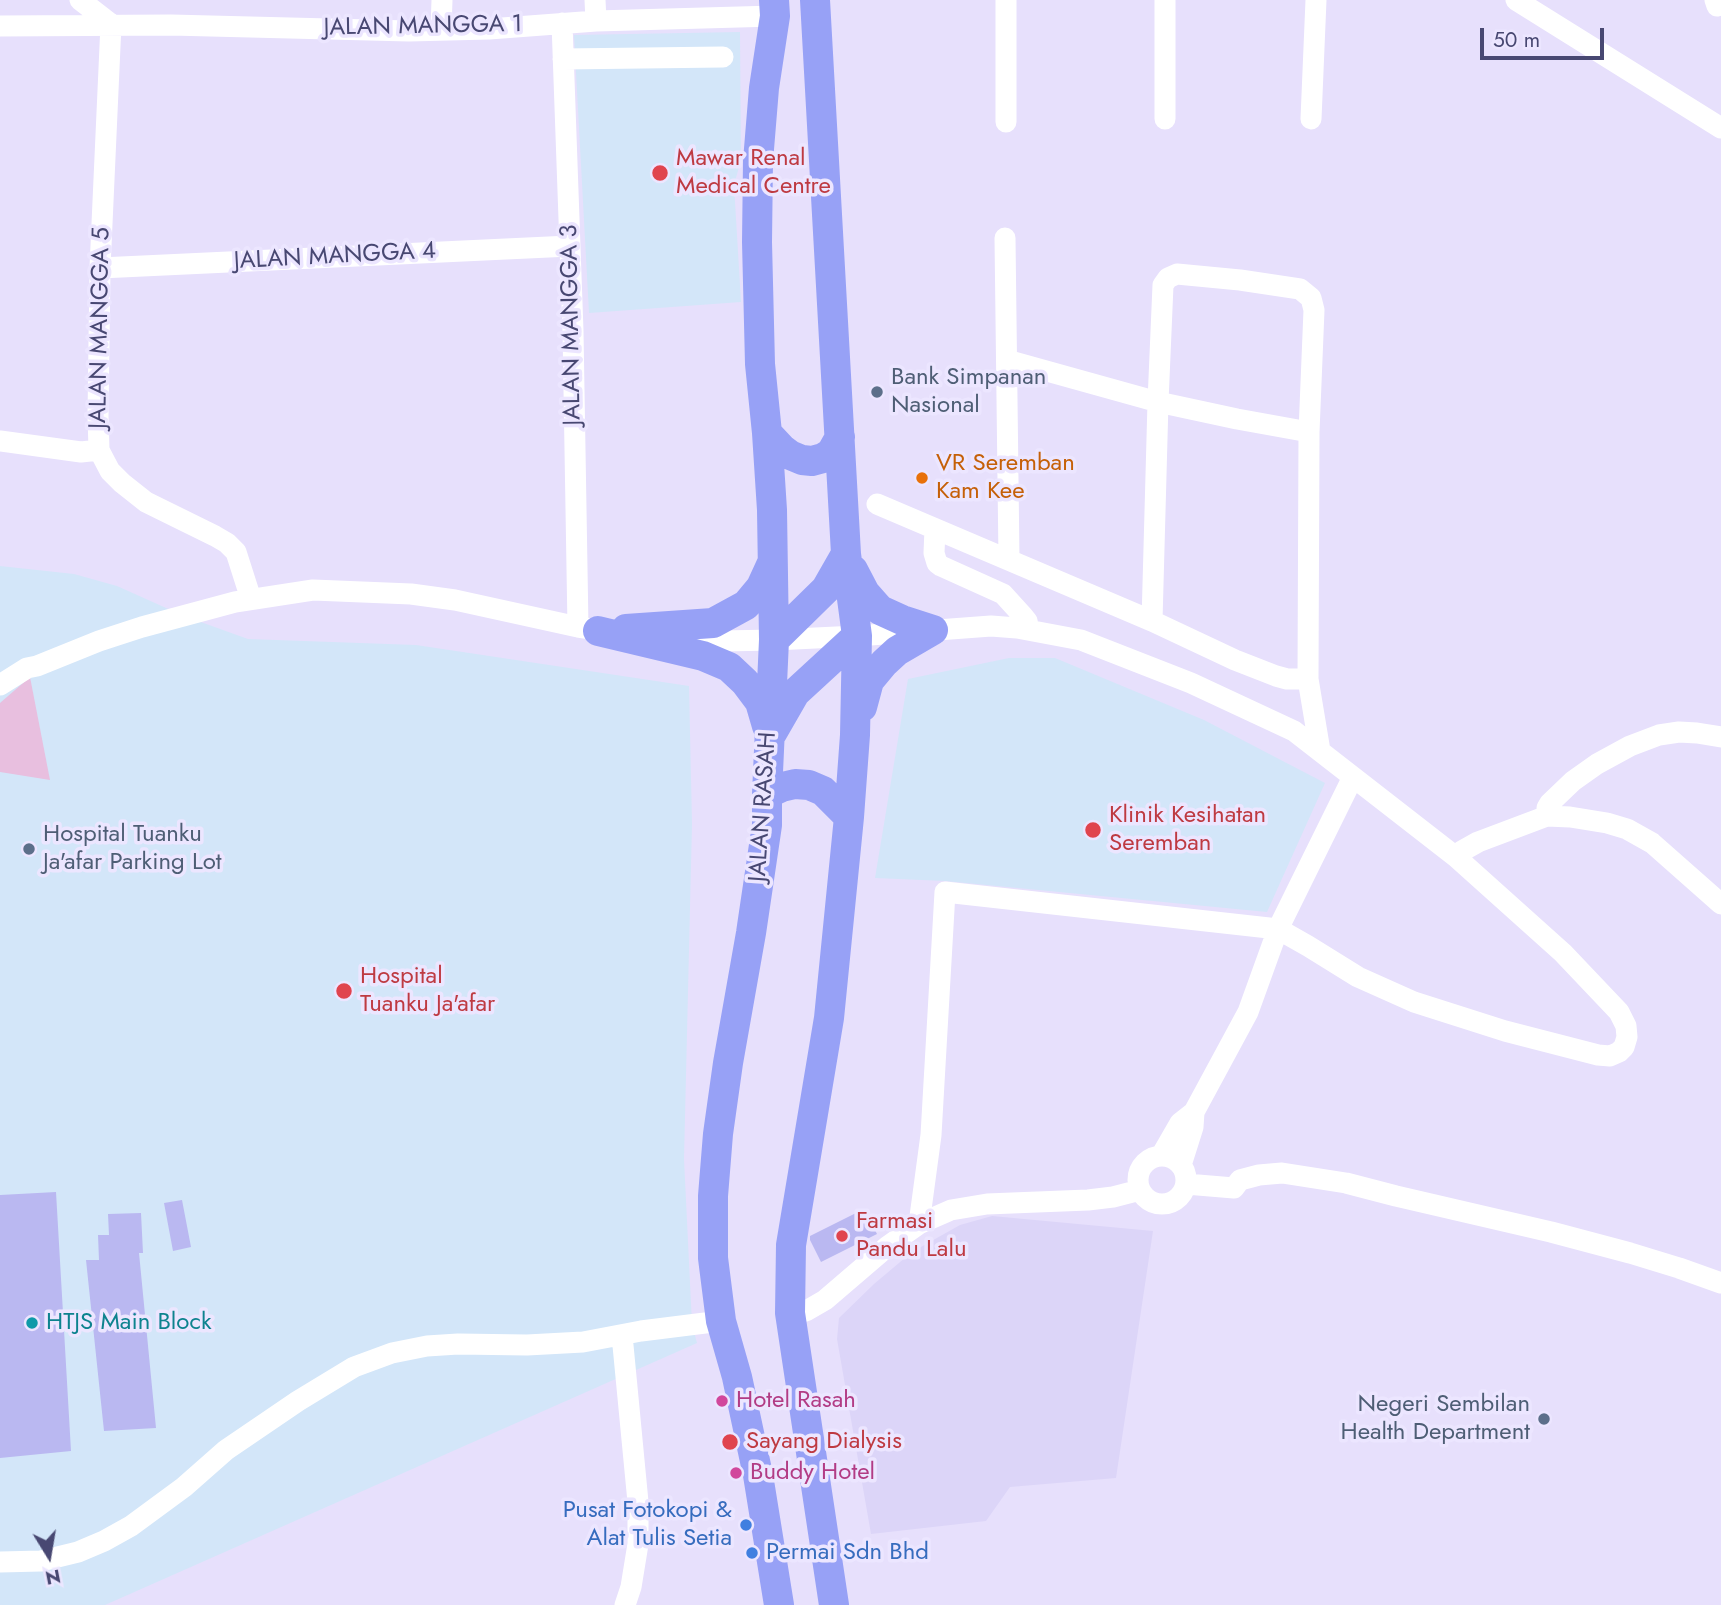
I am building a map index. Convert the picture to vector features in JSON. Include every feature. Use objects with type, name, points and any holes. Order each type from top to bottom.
[{"type":"highway","points":[[815,0],[846,554],[857,636],[855,735],[849,817],[829,1018],[791,1245],[790,1313],[834,1605]]},
{"type":"highway","name":"JALAN RASAH","points":[[774,8],[758,160],[757,242],[760,364],[767,433],[775,640],[767,825],[718,1134],[713,1196],[713,1258],[721,1321],[737,1377],[758,1475],[779,1605]]},
{"type":"highway","points":[[767,433],[790,455],[812,461],[831,453],[840,437]]},
{"type":"highway","points":[[846,554],[865,593],[880,610],[933,630]]},
{"type":"highway","points":[[775,640],[826,589],[846,554]]},
{"type":"highway","points":[[588,629],[713,623],[746,606],[761,587],[773,561]]},
{"type":"highway","points":[[588,629],[703,656],[729,667],[746,682],[760,702],[770,736]]},
{"type":"highway","points":[[855,735],[869,681],[897,651],[933,630]]},
{"type":"highway","points":[[770,736],[795,693],[857,636]]},
{"type":"highway","points":[[767,794],[795,784],[809,785],[823,790],[849,817]]},
{"type":"street","points":[[80,0],[111,24]]},
{"type":"street","points":[[441,30],[442,0]]},
{"type":"street","points":[[1006,0],[1006,122]]},
{"type":"street","points":[[1164,119],[1165,0]]},
{"type":"street","points":[[1311,119],[1316,0]]},
{"type":"street","points":[[1516,0],[1721,128]]},
{"type":"street","name":"JALAN MANGGA 1","points":[[0,26],[111,24],[441,30],[562,23],[596,11],[774,8]]},
{"type":"street","name":"JALAN MANGGA 3","points":[[562,23],[573,331],[588,629]]},
{"type":"street","name":"JALAN MANGGA 5","points":[[111,24],[100,268],[99,450],[110,471],[146,502],[227,543],[236,552],[251,598]]},
{"type":"street","points":[[563,60],[723,57]]},
{"type":"street","points":[[1005,238],[1009,560]]},
{"type":"street","name":"JALAN MANGGA 4","points":[[100,268],[570,246]]},
{"type":"street","points":[[1152,621],[1163,285],[1168,278],[1177,274],[1300,289],[1311,298],[1313,304],[1309,432],[1308,679],[1320,751]]},
{"type":"street","points":[[1007,360],[1158,402],[1309,432]]},
{"type":"street","points":[[0,441],[81,452],[99,450]]},
{"type":"street","points":[[877,504],[1152,621],[1235,660],[1286,679],[1308,679]]},
{"type":"street","points":[[935,529],[934,553],[937,563],[1003,594],[1023,615],[1029,630]]},
{"type":"street","points":[[0,685],[27,668],[99,640],[251,598],[313,590],[411,594],[455,600],[588,629],[722,641],[857,636],[991,626],[1081,640],[1191,683],[1294,731],[1456,857],[1563,953],[1619,1012],[1626,1026],[1627,1037],[1619,1052],[1610,1056],[1598,1055],[1505,1031],[1414,1002],[1358,978],[1278,929],[945,892],[931,1135],[919,1224]]},
{"type":"street","points":[[0,701],[31,676],[37,666]]},
{"type":"street","points":[[1547,816],[1550,803],[1573,781],[1630,746],[1659,735],[1679,732],[1721,737]]},
{"type":"street","points":[[1161,1156],[1180,1123],[1194,1112],[1248,1012],[1278,929],[1353,777]]},
{"type":"street","points":[[1456,857],[1478,842],[1547,816],[1607,823],[1627,829],[1652,843],[1721,904]]},
{"type":"street","points":[[1183,1175],[1176,1160],[1169,1156],[1153,1157],[1141,1167],[1137,1183],[1144,1197],[1151,1202],[1168,1204],[1181,1195],[1194,1112]]},
{"type":"street","points":[[1183,1175],[1234,1188],[1240,1180],[1282,1173],[1346,1183],[1551,1232],[1679,1268],[1721,1283]]},
{"type":"street","points":[[790,1313],[806,1311],[825,1300],[888,1246],[919,1224],[951,1210],[987,1204],[1088,1200],[1140,1191]]},
{"type":"street","points":[[0,1562],[41,1561],[78,1552],[131,1527],[184,1487],[226,1450],[298,1401],[355,1367],[392,1353],[427,1346],[458,1344],[527,1345],[583,1342],[721,1321]]},
{"type":"street","points":[[622,1335],[638,1502],[638,1544],[631,1587],[625,1605]]},
{"type":"shaded area","name":"Mawar Renal Medical Centre","points":[[740,32],[741,160],[734,185],[741,302],[589,313],[574,35]]},
{"type":"shaded area","name":"Hospital Tuanku Ja'afar","points":[[0,566],[74,574],[117,586],[184,616],[248,639],[416,645],[689,686],[692,824],[684,1159],[692,1324],[697,1343],[105,1605],[0,1605]]},
{"type":"shaded area","name":"Klinik Kesihatan Seremban","points":[[1009,658],[1055,658],[1204,720],[1325,783],[1267,912],[945,881],[875,878],[908,679]]},
{"type":"shaded area","points":[[30,677],[50,780],[0,772],[0,703]]},
{"type":"shaded area","points":[[992,1216],[1153,1231],[1116,1478],[1010,1487],[986,1521],[871,1534],[837,1339],[839,1318],[912,1252],[960,1225]]},
{"type":"building","name":"HTJS Main Block","points":[[56,1192],[71,1451],[0,1458],[0,1195]]},
{"type":"building","points":[[182,1200],[191,1247],[173,1251],[164,1203]]},
{"type":"building","name":"Farmasi Pandu Lalu","points":[[864,1209],[877,1234],[821,1262],[810,1236]]},
{"type":"building","points":[[141,1213],[143,1253],[139,1253],[156,1428],[104,1431],[86,1260],[99,1260],[98,1235],[109,1235],[108,1214]]},
{"type":"place","name":"Mawar Renal Medical Centre","points":[[660,173]]},
{"type":"place","name":"Bank Simpanan Nasional","points":[[877,392]]},
{"type":"place","name":"VR Seremban Kam Kee","points":[[922,478]]},
{"type":"place","name":"Klinik Kesihatan Seremban","points":[[1093,830]]},
{"type":"place","name":"Hospital Tuanku Ja'afar Parking Lot","points":[[29,849]]},
{"type":"place","name":"Hospital Tuanku Ja'afar","points":[[344,991]]},
{"type":"place","name":"Farmasi Pandu Lalu","points":[[842,1236]]},
{"type":"place","name":"HTJS Main Block","points":[[32,1323]]},
{"type":"place","name":"Hotel Rasah","points":[[722,1401]]},
{"type":"place","name":"Negeri Sembilan Health Department","points":[[1544,1419]]},
{"type":"place","name":"Sayang Dialysis","points":[[730,1442]]},
{"type":"place","name":"Buddy Hotel","points":[[736,1473]]},
{"type":"place","name":"Pusat Fotokopi & Alat Tulis Setia","points":[[746,1525]]},
{"type":"place","name":"Permai Sdn Bhd","points":[[752,1553]]}]
